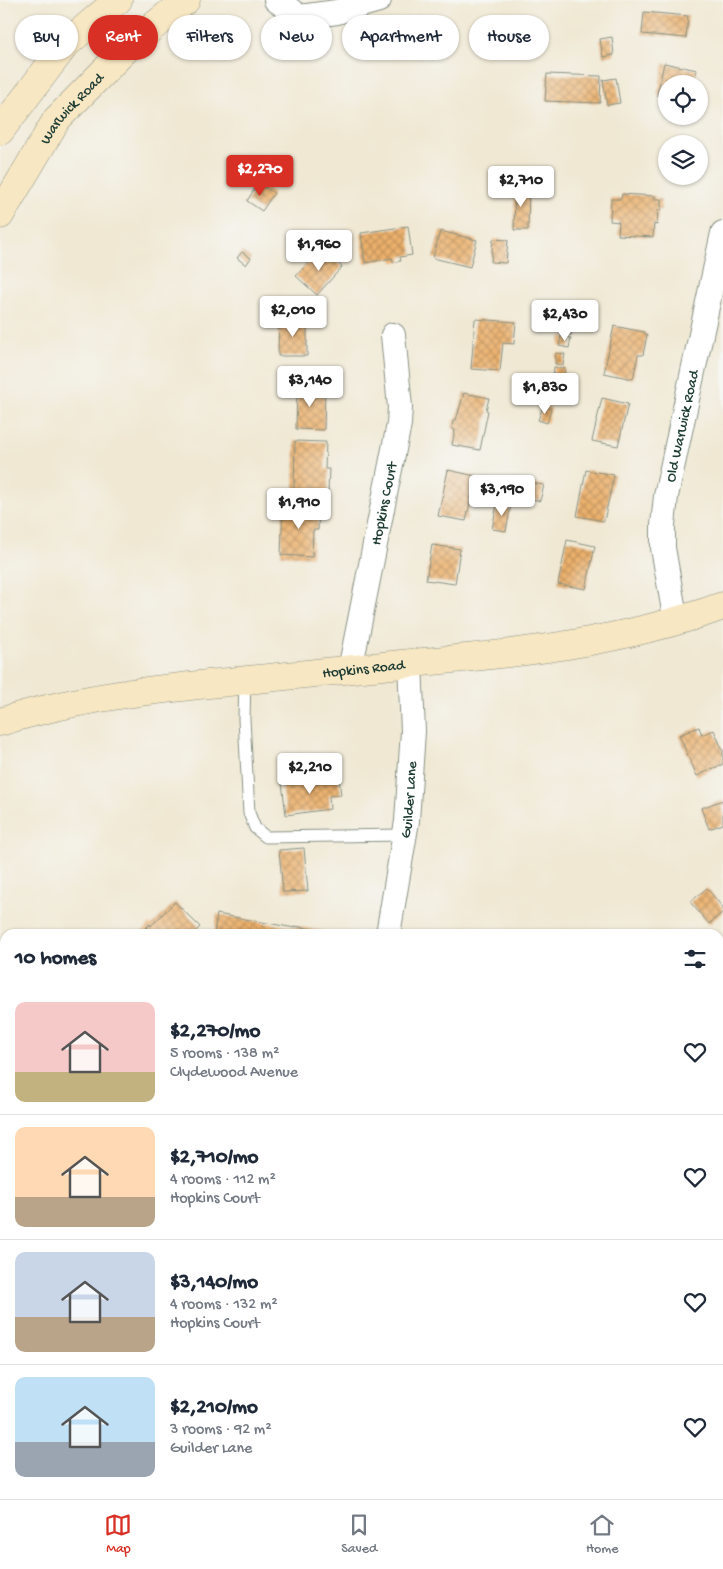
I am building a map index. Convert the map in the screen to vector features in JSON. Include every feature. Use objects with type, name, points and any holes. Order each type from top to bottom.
[{"type":"main road","points":[[0,132],[66,44],[118,0]]},
{"type":"main road","name":"Warwick Road","points":[[0,215],[57,119],[129,46],[186,0]]},
{"type":"main road","name":"Hopkins Road","points":[[0,722],[56,706],[125,693],[410,664],[562,646],[676,622],[723,606]]},
{"type":"street","points":[[276,0],[300,17],[337,12],[379,0]]},
{"type":"street","name":"Old Warwick Road","points":[[676,622],[663,548],[666,496],[723,233]]},
{"type":"street","name":"Hopkins Court","points":[[350,670],[399,424],[400,407],[393,335]]},
{"type":"street","name":"Guilder Lane","points":[[389,929],[404,835],[413,731],[410,664]]},
{"type":"lane","points":[[245,680],[244,719],[249,813],[255,828],[266,837],[404,835]]},
{"type":"building","points":[[644,12],[688,16],[686,38],[642,34]]},
{"type":"building","points":[[612,37],[614,55],[603,57],[600,39]]},
{"type":"building","points":[[664,63],[697,70],[696,75],[661,75]]},
{"type":"building","points":[[547,74],[601,76],[600,103],[545,101]]},
{"type":"building","points":[[616,78],[620,103],[607,105],[603,80]]},
{"type":"building","points":[[258,183],[274,193],[262,211],[247,201]]},
{"type":"building","points":[[515,185],[529,185],[528,230],[514,230]]},
{"type":"building","points":[[622,194],[655,196],[655,199],[661,199],[661,210],[658,210],[657,225],[654,224],[653,237],[618,235],[619,222],[610,221],[611,199],[621,199]]},
{"type":"building","points":[[408,226],[412,255],[400,257],[401,261],[393,262],[392,258],[365,263],[361,233]]},
{"type":"building","points":[[440,231],[477,240],[470,267],[433,258]]},
{"type":"building","points":[[493,239],[508,240],[506,263],[491,262]]},
{"type":"building","points":[[322,248],[342,267],[317,295],[296,276]]},
{"type":"building","points":[[242,252],[251,258],[246,265],[237,258]]},
{"type":"building","points":[[279,319],[307,319],[307,356],[278,356]]},
{"type":"building","points":[[475,319],[516,322],[514,344],[503,343],[500,371],[471,369]]},
{"type":"building","points":[[563,322],[573,324],[571,335],[561,333]]},
{"type":"building","points":[[614,326],[644,332],[647,335],[643,355],[638,355],[633,379],[604,373]]},
{"type":"building","points":[[561,336],[571,338],[569,348],[559,346]]},
{"type":"building","points":[[556,353],[565,354],[563,365],[555,364]]},
{"type":"building","points":[[554,367],[565,368],[563,379],[553,377]]},
{"type":"building","points":[[297,386],[325,387],[324,430],[296,429]]},
{"type":"building","points":[[464,393],[489,398],[480,450],[452,445],[455,430],[452,429],[453,420],[456,420]]},
{"type":"building","points":[[602,398],[628,404],[618,446],[592,441]]},
{"type":"building","points":[[543,406],[551,409],[547,423],[538,420]]},
{"type":"building","points":[[295,441],[326,442],[325,469],[329,469],[328,492],[294,491]]},
{"type":"building","points":[[448,470],[476,476],[466,521],[438,516]]},
{"type":"building","points":[[586,470],[614,475],[604,521],[577,516]]},
{"type":"building","points":[[532,483],[544,485],[540,501],[528,498]]},
{"type":"building","points":[[283,504],[319,506],[318,530],[313,530],[312,557],[281,555]]},
{"type":"building","points":[[497,504],[511,505],[506,531],[492,529]]},
{"type":"building","points":[[567,540],[595,546],[586,589],[558,584]]},
{"type":"building","points":[[432,545],[460,549],[455,584],[426,580]]},
{"type":"building","points":[[699,727],[702,735],[714,730],[723,751],[723,764],[697,776],[679,735]]},
{"type":"building","points":[[325,777],[325,780],[339,778],[341,795],[329,796],[330,809],[286,815],[282,783]]},
{"type":"building","points":[[723,800],[723,824],[709,829],[701,808]]},
{"type":"building","points":[[304,848],[308,891],[283,892],[279,850]]},
{"type":"building","points":[[707,888],[723,908],[723,912],[709,924],[690,902]]},
{"type":"building","points":[[175,902],[200,927],[198,929],[145,929],[150,924],[151,926]]},
{"type":"building","points":[[217,914],[295,928],[295,926],[312,929],[215,929]]}]
